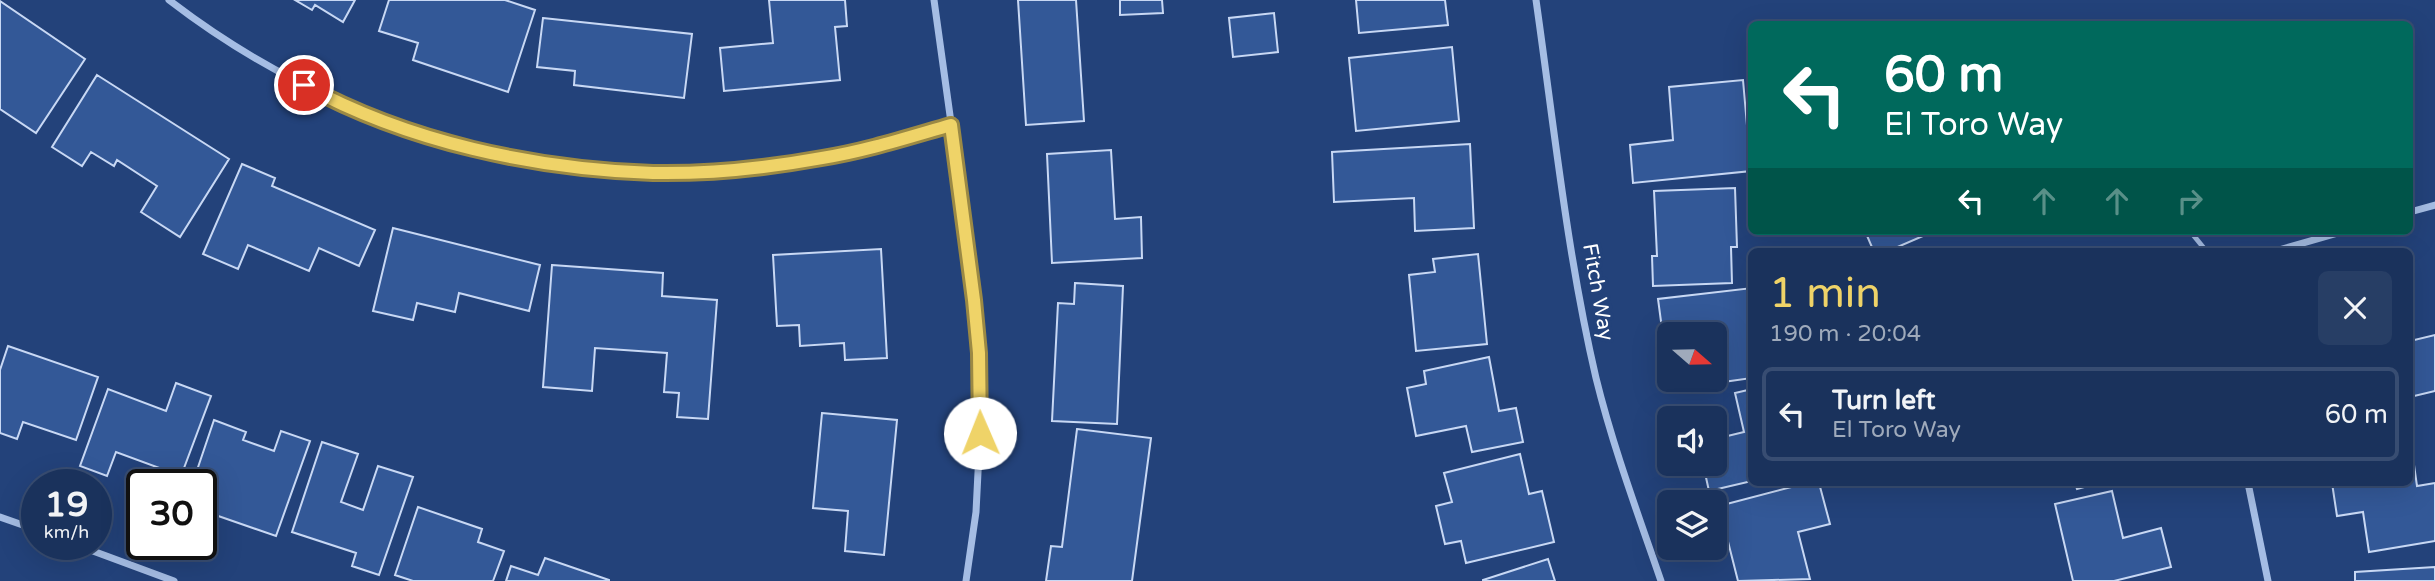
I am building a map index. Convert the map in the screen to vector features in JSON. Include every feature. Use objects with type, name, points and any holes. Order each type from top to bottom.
[{"type":"street","points":[[169,0],[247,54],[323,95],[402,128],[484,151],[568,166],[654,173],[739,169],[824,158],[951,125]]},
{"type":"street","points":[[934,0],[972,274],[979,353],[980,433],[976,512],[966,581]]},
{"type":"street","name":"Fitch Way","points":[[1536,0],[1578,290],[1594,367],[1622,468],[1661,581]]},
{"type":"street","points":[[2413,211],[2435,205]]},
{"type":"street","points":[[2286,248],[2331,235]]},
{"type":"street","points":[[2249,486],[2268,581]]},
{"type":"street","points":[[0,517],[21,524]]},
{"type":"street","points":[[112,558],[174,581]]},
{"type":"building","points":[[295,0],[355,0],[343,22],[315,5],[312,10]]},
{"type":"building","points":[[389,0],[505,0],[535,10],[508,92],[413,60],[418,43],[379,31]]},
{"type":"building","points":[[769,0],[845,0],[847,26],[835,27],[840,80],[724,91],[720,48],[773,43]]},
{"type":"building","points":[[1018,0],[1076,0],[1084,121],[1026,125]]},
{"type":"building","points":[[1120,0],[1162,0],[1163,13],[1120,15]]},
{"type":"building","points":[[1356,0],[1445,0],[1448,25],[1359,33]]},
{"type":"building","points":[[0,1],[85,59],[36,133],[0,109]]},
{"type":"building","points":[[1274,13],[1278,52],[1233,57],[1229,18]]},
{"type":"building","points":[[543,18],[692,34],[684,98],[574,85],[575,71],[537,67]]},
{"type":"building","points":[[1452,47],[1459,121],[1356,131],[1349,58]]},
{"type":"building","points":[[97,75],[229,159],[180,237],[141,212],[157,186],[117,160],[114,166],[91,152],[82,166],[52,147]]},
{"type":"building","points":[[1743,80],[1748,171],[1633,183],[1630,145],[1673,140],[1669,87]]},
{"type":"building","points":[[1470,144],[1474,228],[1415,231],[1414,198],[1334,202],[1332,152]]},
{"type":"building","points":[[1111,150],[1115,219],[1141,217],[1142,258],[1052,263],[1047,154]]},
{"type":"building","points":[[242,164],[275,178],[272,186],[375,230],[359,266],[319,248],[309,271],[248,245],[238,269],[203,254]]},
{"type":"building","points":[[1735,188],[1737,247],[1731,247],[1732,283],[1653,286],[1652,256],[1657,256],[1654,191]]},
{"type":"building","points":[[393,228],[540,265],[529,311],[459,293],[455,312],[417,303],[413,320],[373,311]]},
{"type":"building","points":[[1867,235],[1925,235],[1895,248],[1872,248]]},
{"type":"building","points":[[881,249],[887,358],[845,360],[844,343],[800,346],[799,325],[777,326],[773,255]]},
{"type":"building","points":[[1478,254],[1487,344],[1416,351],[1409,275],[1435,272],[1433,259]]},
{"type":"building","points":[[552,265],[663,273],[662,296],[717,300],[708,419],[677,417],[679,393],[664,392],[667,353],[595,348],[592,391],[543,387]]},
{"type":"building","points":[[1075,283],[1123,286],[1117,424],[1052,421],[1058,303],[1074,304]]},
{"type":"building","points":[[1748,288],[1748,379],[1727,381],[1727,322],[1661,322],[1658,299]]},
{"type":"building","points":[[2435,335],[2435,391],[2413,396],[2413,340]]},
{"type":"building","points":[[8,346],[98,377],[76,440],[23,422],[17,439],[0,433],[0,370]]},
{"type":"building","points":[[1489,357],[1499,411],[1516,408],[1523,442],[1472,452],[1466,426],[1416,436],[1407,388],[1426,384],[1424,371]]},
{"type":"building","points":[[176,383],[211,396],[184,469],[162,469],[116,452],[110,469],[88,469],[80,466],[108,389],[166,411]]},
{"type":"building","points":[[1748,390],[1748,482],[1709,490],[1706,476],[1727,476],[1727,436],[1744,432],[1735,393]]},
{"type":"building","points":[[822,413],[897,420],[884,555],[845,551],[848,511],[813,508]]},
{"type":"building","points":[[214,420],[246,432],[243,440],[274,451],[281,431],[310,441],[276,536],[217,516],[217,469],[197,469]]},
{"type":"building","points":[[1077,429],[1151,438],[1132,581],[1046,581],[1051,546],[1062,547]]},
{"type":"building","points":[[322,442],[358,454],[341,502],[363,510],[378,466],[413,477],[379,575],[352,566],[356,553],[292,532]]},
{"type":"building","points":[[1520,454],[1529,494],[1542,491],[1554,542],[1466,563],[1461,541],[1445,544],[1436,506],[1452,502],[1444,473]]},
{"type":"building","points":[[2413,458],[2417,486],[2435,483],[2435,541],[2369,552],[2363,512],[2337,516],[2332,486],[2413,486]]},
{"type":"building","points":[[1796,486],[1820,486],[1830,524],[1798,532],[1810,579],[1738,581],[1727,538],[1727,504]]},
{"type":"building","points":[[2112,491],[2123,538],[2161,528],[2171,567],[2114,581],[2073,581],[2055,504]]},
{"type":"building","points":[[418,507],[482,529],[478,542],[504,551],[493,581],[413,581],[395,575]]},
{"type":"building","points":[[545,558],[609,581],[506,581],[511,566],[538,575]]},
{"type":"building","points":[[1548,559],[1555,581],[1483,581],[1483,580]]},
{"type":"building","points":[[2435,567],[2435,581],[2355,581],[2355,572]]},
{"type":"route","points":[[304,85],[402,128],[484,151],[568,166],[654,173],[739,169],[824,158],[951,125],[972,274],[979,353],[980,433]]}]
